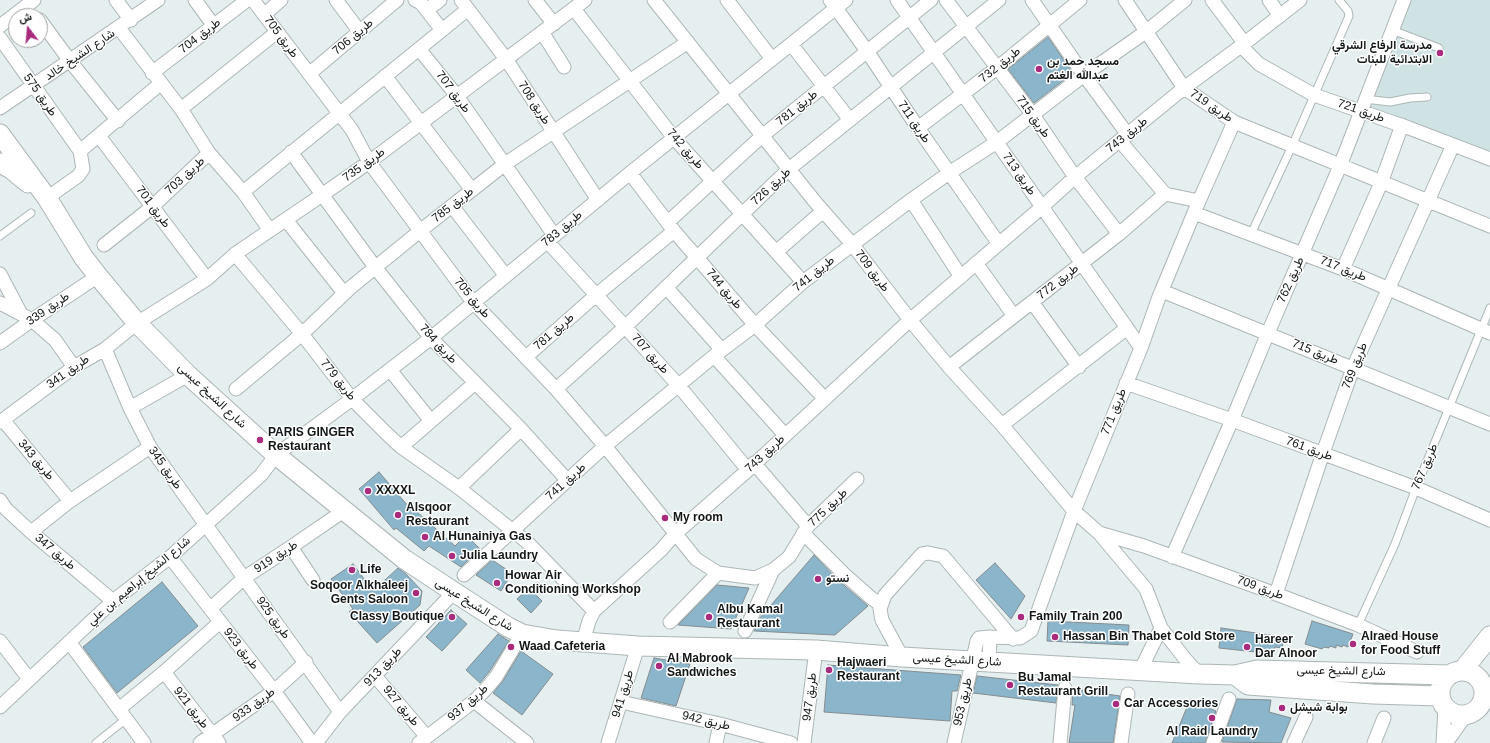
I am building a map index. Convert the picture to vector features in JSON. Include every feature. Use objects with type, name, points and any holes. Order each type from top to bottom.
[{"type":"street","points":[[116,0],[130,20]]},
{"type":"street","name":"شارع الشيخ خالد","points":[[0,108],[158,0]]},
{"type":"street","points":[[195,0],[214,26]]},
{"type":"street","name":"طريق 704","points":[[156,78],[214,26],[247,0]]},
{"type":"street","name":"طريق 705","points":[[253,0],[352,130],[369,162],[474,302],[556,389],[605,446],[696,558],[718,573]]},
{"type":"street","points":[[264,14],[281,0]]},
{"type":"street","points":[[336,0],[360,32]]},
{"type":"street","name":"طريق 706","points":[[309,74],[397,0]]},
{"type":"street","points":[[415,0],[421,3],[442,30]]},
{"type":"street","points":[[427,10],[440,0]]},
{"type":"street","points":[[535,0],[554,24]]},
{"type":"street","name":"طريق 735","points":[[137,323],[206,279],[235,254],[369,162],[585,0]]},
{"type":"street","name":"طريق 709","points":[[654,0],[762,136],[852,244],[910,320],[949,367],[1002,425],[1074,511],[1099,533],[1146,589],[1161,628],[1199,674]]},
{"type":"street","points":[[727,0],[772,59]]},
{"type":"street","name":"طريق 713","points":[[897,0],[1141,348]]},
{"type":"street","name":"طريق 781","points":[[526,357],[671,226],[713,181],[762,136],[931,0]]},
{"type":"street","name":"طريق 715","points":[[946,0],[1033,115],[1075,178],[1119,234]]},
{"type":"street","name":"طريق 726","points":[[556,389],[625,327],[789,169],[999,0]]},
{"type":"street","points":[[1032,0],[1084,75],[1124,138],[1165,194],[1199,200]]},
{"type":"street","name":"طريق 732","points":[[918,128],[996,68],[1080,0]]},
{"type":"street","name":"طريق 719","points":[[1125,0],[1184,88],[1234,122],[1490,226]]},
{"type":"street","name":"طريق 741","points":[[464,576],[512,530],[605,446],[754,325],[803,282],[911,200],[997,142],[1084,75],[1147,31],[1185,0]]},
{"type":"street","name":"طريق 721","points":[[1212,0],[1243,45],[1259,64],[1314,95],[1362,105],[1402,125],[1490,159]]},
{"type":"street","points":[[1269,0],[1280,16]]},
{"type":"street","name":"طريق 743","points":[[583,642],[589,621],[594,611],[661,550],[675,534],[751,467],[910,320],[1075,178],[1184,88],[1243,45],[1300,0]]},
{"type":"street","name":"طريق 762","points":[[1172,557],[1340,166],[1362,105],[1404,0]]},
{"type":"street","points":[[0,26],[32,2]]},
{"type":"street","name":"طريق 783","points":[[276,455],[431,338],[630,173],[791,44],[838,3]]},
{"type":"street","name":"طريق 711","points":[[838,3],[890,87],[999,244]]},
{"type":"street","name":"طريق 708","points":[[243,192],[442,30],[464,5],[506,59],[598,200]]},
{"type":"street","name":"طريق 742","points":[[574,9],[674,138],[803,282]]},
{"type":"street","points":[[119,28],[181,109],[209,153],[243,192],[270,230]]},
{"type":"street","points":[[48,31],[118,121]]},
{"type":"street","points":[[181,109],[277,32]]},
{"type":"street","points":[[542,32],[564,67]]},
{"type":"street","name":"طريق 575","points":[[0,38],[80,151]]},
{"type":"street","name":"طريق 785","points":[[236,389],[302,334],[344,293],[375,267],[505,164],[688,42]]},
{"type":"street","points":[[791,44],[850,120]]},
{"type":"street","name":"طريق 707","points":[[419,49],[457,96],[505,164],[551,238],[595,296],[679,386],[844,574],[881,605]]},
{"type":"street","points":[[385,76],[472,190]]},
{"type":"street","points":[[0,163],[11,169],[47,198],[78,176],[83,169],[80,151],[118,121],[156,78]]},
{"type":"street","name":"طريق 771","points":[[981,661],[977,640],[979,638],[990,637],[1013,639],[1020,638],[1031,631],[1074,511],[1141,348],[1162,291],[1199,200],[1234,122]]},
{"type":"street","points":[[1343,268],[1381,182],[1402,125]]},
{"type":"street","name":"شارع الشيخ عيسى","points":[[0,134],[47,198],[84,258],[98,276],[137,323],[188,375],[276,455],[404,559],[508,627],[522,634],[557,640],[638,646],[816,650],[902,657],[1141,669],[1199,674],[1235,675],[1257,670],[1456,673]]},
{"type":"street","name":"طريق 701","points":[[99,136],[206,279]]},
{"type":"street","name":"طريق 769","points":[[1276,594],[1353,368],[1453,145]]},
{"type":"street","points":[[291,152],[322,195]]},
{"type":"street","name":"طريق 703","points":[[104,245],[152,207],[209,153]]},
{"type":"street","name":"طريق 744","points":[[630,173],[671,226],[754,325],[825,399]]},
{"type":"street","name":"طريق 772","points":[[949,367],[1119,234],[1165,194]]},
{"type":"street","name":"طريق 784","points":[[322,195],[375,267],[431,338],[520,428],[568,481]]},
{"type":"street","points":[[911,200],[961,277]]},
{"type":"street","points":[[452,206],[506,276]]},
{"type":"street","points":[[776,252],[823,211]]},
{"type":"street","name":"طريق 717","points":[[1194,213],[1343,268],[1485,331]]},
{"type":"street","points":[[286,220],[344,293]]},
{"type":"street","name":"طريق 779","points":[[235,254],[302,334],[352,399],[401,447],[459,488],[527,542],[594,611]]},
{"type":"street","points":[[976,263],[1014,316]]},
{"type":"street","points":[[0,274],[26,317]]},
{"type":"street","name":"طريق 339","points":[[0,343],[26,317],[98,276]]},
{"type":"street","points":[[666,287],[785,435]]},
{"type":"street","name":"طريق 715","points":[[1162,291],[1490,424]]},
{"type":"street","points":[[1032,302],[1079,367]]},
{"type":"street","points":[[0,304],[26,317],[55,340],[74,366]]},
{"type":"street","name":"طريق 341","points":[[1,421],[74,366],[105,348],[137,323]]},
{"type":"street","points":[[1002,425],[1079,367],[1127,328]]},
{"type":"street","name":"طريق 345","points":[[105,348],[130,408],[150,447],[204,525]]},
{"type":"street","points":[[390,370],[431,421]]},
{"type":"street","points":[[130,408],[188,375]]},
{"type":"street","points":[[401,447],[475,383]]},
{"type":"street","name":"طريق 761","points":[[1126,383],[1232,420],[1416,488],[1490,520]]},
{"type":"street","name":"طريق 343","points":[[1,421],[70,501]]},
{"type":"street","points":[[459,488],[520,428]]},
{"type":"street","points":[[31,532],[70,501],[150,447]]},
{"type":"street","name":"شارع الشيخ إبراهيم بن علي","points":[[0,707],[113,601],[170,557],[261,475],[276,455]]},
{"type":"street","name":"طريق 775","points":[[718,573],[755,578],[773,570],[789,557],[806,530],[857,479]]},
{"type":"street","name":"طريق 347","points":[[0,500],[6,509],[31,532],[113,601]]},
{"type":"street","name":"طريق 919","points":[[210,609],[244,578],[345,510]]},
{"type":"street","name":"طريق 925","points":[[204,525],[306,662],[340,712]]},
{"type":"street","name":"طريق 709","points":[[1099,533],[1144,546],[1276,594],[1358,625],[1417,652]]},
{"type":"street","points":[[291,547],[313,580]]},
{"type":"street","points":[[902,657],[882,620],[880,609],[885,595],[922,554],[928,552],[943,556],[1013,639]]},
{"type":"street","name":"طريق 923","points":[[170,557],[274,691],[319,741]]},
{"type":"street","points":[[745,630],[773,570]]},
{"type":"street","points":[[670,622],[718,573]]},
{"type":"street","name":"طريق 913","points":[[319,741],[340,712],[454,592]]},
{"type":"street","points":[[123,714],[164,672],[220,622]]},
{"type":"street","points":[[1141,669],[1161,628]]},
{"type":"street","name":"طريق 937","points":[[423,740],[474,702],[496,677],[522,634]]},
{"type":"street","points":[[1445,743],[1441,684],[1456,673],[1490,637]]},
{"type":"street","points":[[1445,743],[1477,714],[1483,699],[1490,637]]},
{"type":"street","points":[[0,641],[29,679]]},
{"type":"street","points":[[69,642],[144,743]]},
{"type":"street","name":"طريق 941","points":[[608,743],[638,646]]},
{"type":"street","name":"طريق 947","points":[[804,743],[816,650]]},
{"type":"street","name":"طريق 953","points":[[954,743],[981,661]]},
{"type":"street","name":"طريق 933","points":[[200,743],[216,739],[274,691],[306,662]]},
{"type":"street","name":"طريق 921","points":[[164,672],[216,739]]},
{"type":"street","points":[[1456,673],[1469,672],[1476,675],[1484,684]]},
{"type":"street","name":"شارع الشيخ عيسى","points":[[1235,675],[1248,685],[1372,694],[1442,702]]},
{"type":"street","name":"طريق 927","points":[[375,676],[423,740]]},
{"type":"street","points":[[1060,743],[1065,688]]},
{"type":"street","points":[[1121,743],[1128,694]]},
{"type":"street","points":[[1213,743],[1228,699]]},
{"type":"street","points":[[474,702],[527,743]]},
{"type":"street","name":"طريق 942","points":[[621,702],[720,724],[791,743]]},
{"type":"street","points":[[1442,702],[1451,712],[1458,715],[1477,714]]},
{"type":"street","points":[[1294,743],[1306,716]]},
{"type":"street","points":[[1374,743],[1384,718]]},
{"type":"street","points":[[716,743],[720,724]]},
{"type":"lane","points":[[1250,234],[1292,146],[1349,16],[1348,11],[1339,0]]},
{"type":"lane","points":[[1392,30],[1439,48]]},
{"type":"lane","points":[[1362,105],[1427,97]]},
{"type":"lane","points":[[0,236],[31,213]]},
{"type":"lane","name":"طريق 767","points":[[1358,625],[1395,544],[1416,488],[1485,331],[1490,308]]},
{"type":"lane","points":[[96,743],[123,714]]},
{"type":"shaded area","name":"مدرسة الرفاع الشرقي الابتدائية للبنات","points":[[1409,0],[1490,0],[1490,152],[1369,106]]},
{"type":"building","name":"مسجد حمد بن عبدالله الغتم","points":[[1048,37],[1073,73],[1034,103],[1008,69]]},
{"type":"building","points":[[379,472],[414,513],[416,511],[455,546],[466,535],[480,549],[461,567],[429,546],[424,551],[396,528],[394,530],[359,489]]},
{"type":"building","name":"نستو","points":[[814,555],[838,580],[868,606],[835,635],[754,631],[759,619]]},
{"type":"building","name":"Howar Air Conditioning Workshop","points":[[492,560],[512,573],[501,591],[476,575]]},
{"type":"building","points":[[995,563],[1025,596],[1011,619],[976,580]]},
{"type":"building","points":[[353,564],[373,591],[398,568],[406,574],[422,591],[420,605],[377,643],[349,612],[353,609],[331,579]]},
{"type":"building","points":[[162,582],[198,626],[117,693],[83,647]]},
{"type":"building","points":[[717,585],[749,588],[731,629],[678,625]]},
{"type":"building","points":[[529,588],[542,601],[531,613],[517,599]]},
{"type":"building","points":[[451,610],[467,624],[442,651],[426,637]]},
{"type":"building","points":[[1048,621],[1129,625],[1128,645],[1047,641]]},
{"type":"building","points":[[1312,621],[1353,634],[1348,647],[1336,645],[1336,648],[1330,646],[1329,648],[1324,647],[1322,649],[1305,644]]},
{"type":"building","points":[[1221,628],[1284,637],[1282,648],[1275,647],[1274,650],[1266,649],[1265,653],[1219,648]]},
{"type":"building","points":[[498,634],[509,641],[480,683],[466,670]]},
{"type":"building","points":[[521,651],[553,674],[522,715],[493,693],[503,681]]},
{"type":"building","points":[[654,658],[690,664],[676,706],[641,698]]},
{"type":"building","points":[[828,665],[961,675],[957,691],[952,691],[950,721],[824,712]]},
{"type":"building","points":[[977,676],[1058,685],[1056,703],[973,693]]},
{"type":"building","points":[[1073,689],[1120,696],[1113,743],[1069,743],[1075,705],[1072,705]]},
{"type":"building","points":[[1237,699],[1271,700],[1269,712],[1291,718],[1281,743],[1222,742]]},
{"type":"building","points":[[1190,700],[1216,711],[1205,743],[1172,743]]},
{"type":"place","name":"مدرسة الرفاع الشرقي الابتدائية للبنات","points":[[1440,53]]},
{"type":"place","name":"مسجد حمد بن عبدالله الغتم","points":[[1039,69]]},
{"type":"place","name":"PARIS GINGER Restaurant","points":[[260,440]]},
{"type":"place","name":"XXXXL","points":[[368,491]]},
{"type":"place","name":"Alsqoor Restaurant","points":[[398,515]]},
{"type":"place","name":"My room","points":[[665,518]]},
{"type":"place","name":"Al Hunainiya Gas","points":[[425,537]]},
{"type":"place","name":"Julia Laundry","points":[[452,556]]},
{"type":"place","name":"Life","points":[[352,570]]},
{"type":"place","name":"نستو","points":[[818,579]]},
{"type":"place","name":"Howar Air Conditioning Workshop","points":[[497,583]]},
{"type":"place","name":"Soqoor Alkhaleej Gents Saloon","points":[[416,593]]},
{"type":"place","name":"Classy Boutique","points":[[452,617]]},
{"type":"place","name":"Albu Kamal Restaurant","points":[[709,617]]},
{"type":"place","name":"Family Train 200","points":[[1021,617]]},
{"type":"place","name":"Hassan Bin Thabet Cold Store","points":[[1055,637]]},
{"type":"place","name":"Alraed House for Food Stuff","points":[[1353,644]]},
{"type":"place","name":"Waad Cafeteria","points":[[511,647]]},
{"type":"place","name":"Hareer Dar Alnoor","points":[[1247,647]]},
{"type":"place","name":"Al Mabrook Sandwiches","points":[[659,666]]},
{"type":"place","name":"Hajwaeri Restaurant","points":[[829,670]]},
{"type":"place","name":"Bu Jamal Restaurant Grill","points":[[1010,685]]},
{"type":"place","name":"Car Accessories","points":[[1116,704]]},
{"type":"place","name":"بوابة شيشل","points":[[1282,708]]},
{"type":"place","name":"Al Raid Laundry","points":[[1212,718]]}]
